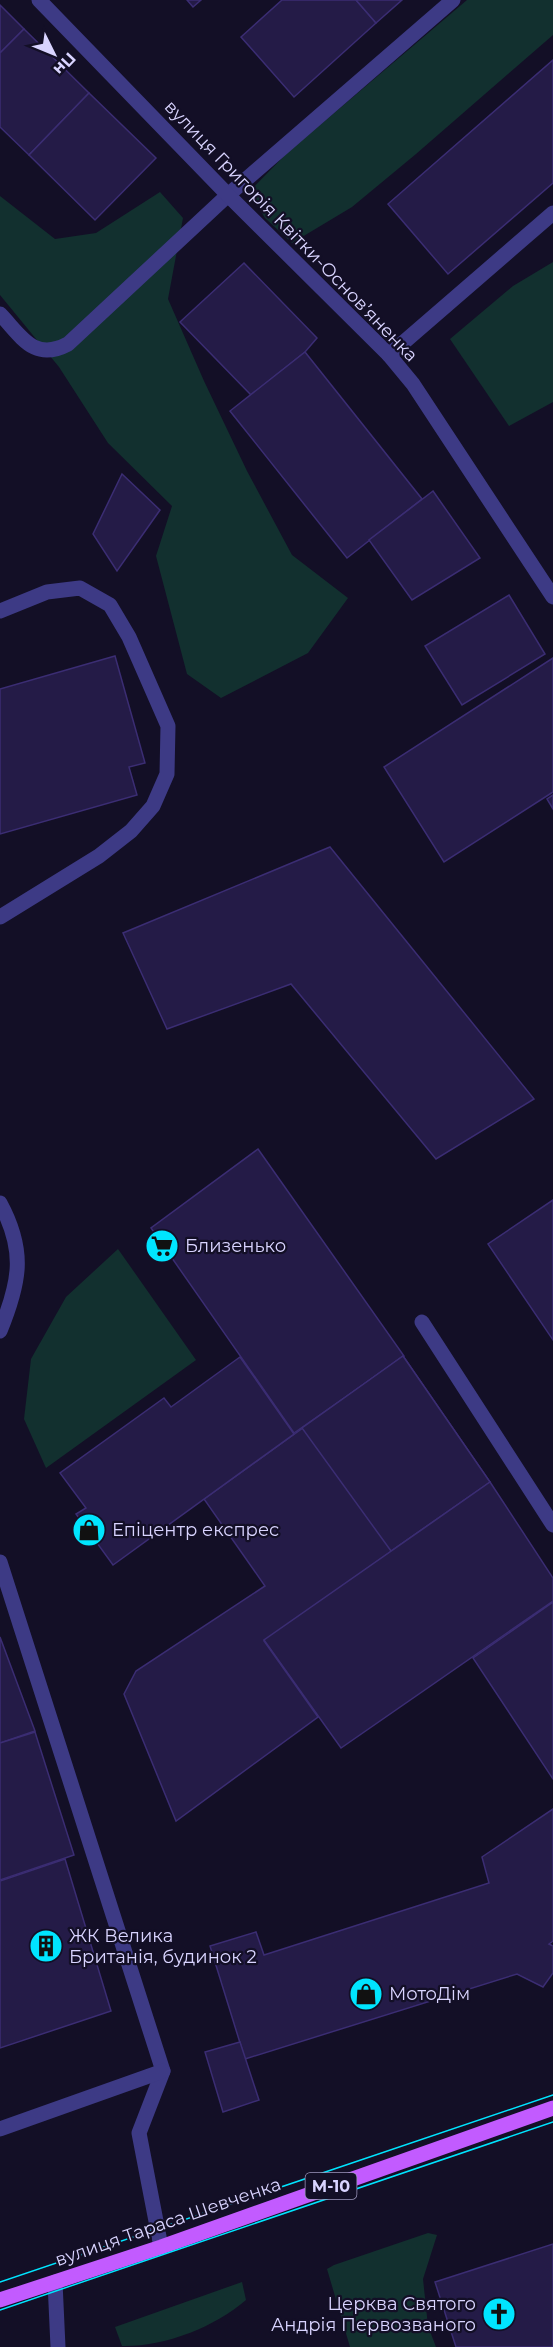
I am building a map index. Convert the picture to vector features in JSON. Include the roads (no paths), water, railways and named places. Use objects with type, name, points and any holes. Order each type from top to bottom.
[{"type":"main road","name":"вулиця Тараса Шевченка","points":[[0,2300],[161,2247],[553,2108]]},
{"type":"street","name":"вулиця Григорія Квітки-Основʼяненка","points":[[39,0],[228,195],[389,355],[413,384],[553,597]]},
{"type":"street","points":[[0,314],[28,343],[41,351],[55,351],[68,344],[228,195],[453,0]]},
{"type":"street","points":[[389,355],[553,213]]},
{"type":"street","points":[[0,611],[47,592],[80,588],[110,604],[129,637],[168,726],[166,774],[153,806],[131,831],[99,856],[0,917]]},
{"type":"street","points":[[0,1203],[14,1232],[19,1260],[9,1308],[0,1331]]},
{"type":"street","points":[[422,1322],[553,1525]]},
{"type":"street","points":[[0,1562],[163,2071],[139,2133],[161,2247]]},
{"type":"street","points":[[0,2129],[163,2071]]},
{"type":"street","points":[[55,2282],[58,2347]]},
{"type":"tram line","points":[[0,2282],[553,2095]]},
{"type":"tram line","points":[[0,2310],[553,2122]]},
{"type":"place","name":"Близенько","points":[[162,1246]]},
{"type":"place","name":"Епіцентр експрес","points":[[89,1530]]},
{"type":"place","name":"ЖК Велика Британія, будинок 2","points":[[46,1946]]},
{"type":"place","name":"МотоДім","points":[[366,1994]]},
{"type":"place","name":"Церква Святого Андрія Первозваного","points":[[499,2314]]}]
